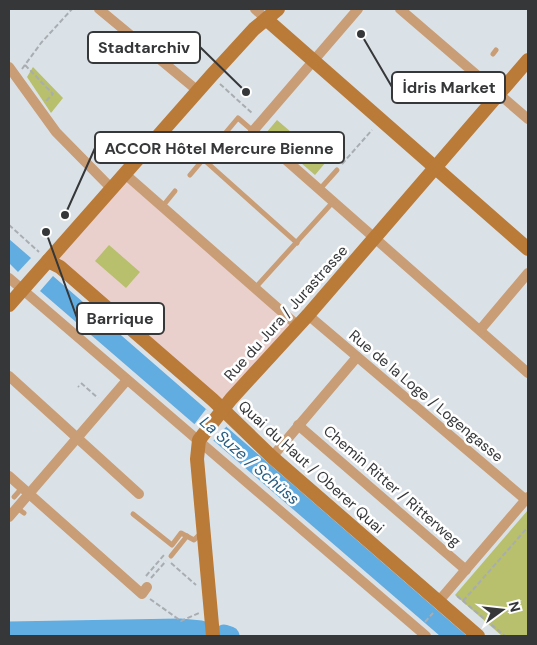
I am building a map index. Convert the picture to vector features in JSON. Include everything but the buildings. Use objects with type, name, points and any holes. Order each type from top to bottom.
[{"type":"street","points":[[99,9],[198,91]]},
{"type":"street","points":[[255,9],[528,249]]},
{"type":"street","points":[[9,305],[254,29],[278,9]]},
{"type":"street","points":[[358,9],[253,131],[528,372]]},
{"type":"street","points":[[400,9],[478,71],[499,94],[528,119]]},
{"type":"street","name":"Rue du Jura / Jurastrasse","points":[[201,437],[528,60]]},
{"type":"street","points":[[9,67],[56,132],[112,188]]},
{"type":"street","points":[[125,174],[297,325]]},
{"type":"street","name":"Quai du Haut / Oberer Quai","points":[[46,262],[60,268],[99,301],[220,413],[272,456],[438,605],[478,636]]},
{"type":"street","points":[[480,330],[528,273]]},
{"type":"street","points":[[9,278],[24,288],[127,380],[201,437],[426,636]]},
{"type":"street","name":"Rue de la Loge / Logengasse","points":[[308,315],[527,498]]},
{"type":"street","points":[[272,456],[357,357]]},
{"type":"street","points":[[9,376],[139,494]]},
{"type":"street","points":[[9,517],[20,511],[26,491],[78,438],[127,380]]},
{"type":"street","name":"Chemin Ritter / Ritterweg","points":[[298,426],[466,570]]},
{"type":"street","points":[[201,437],[197,459],[213,636]]},
{"type":"street","points":[[9,476],[142,590]]},
{"type":"street","points":[[438,605],[527,498]]},
{"type":"lane","points":[[190,175],[238,118],[253,131]]},
{"type":"lane","points":[[203,159],[297,243]]},
{"type":"lane","points":[[319,190],[337,170]]},
{"type":"lane","points":[[162,207],[175,191]]},
{"type":"lane","points":[[255,288],[333,202]]},
{"type":"lane","points":[[14,497],[26,491]]},
{"type":"lane","points":[[134,514],[172,545],[181,533],[194,540],[204,530]]},
{"type":"lane","points":[[171,556],[187,536]]},
{"type":"path","points":[[16,77],[41,42],[72,9]]},
{"type":"path","points":[[25,65],[53,94],[39,109]]},
{"type":"path","points":[[218,82],[256,116]]},
{"type":"path","points":[[337,170],[372,130]]},
{"type":"path","points":[[9,225],[46,262]]},
{"type":"path","points":[[81,383],[105,405]]},
{"type":"path","points":[[463,601],[528,527]]},
{"type":"path","points":[[142,590],[172,545]]},
{"type":"path","points":[[142,590],[167,560],[201,590]]},
{"type":"path","points":[[142,590],[181,621],[204,613]]},
{"type":"path","points":[[455,594],[505,636]]},
{"type":"path","points":[[422,625],[438,605]]},
{"type":"shaded area","points":[[125,174],[297,325],[223,410],[60,268],[57,252]]},
{"type":"green space","points":[[33,67],[63,98],[51,113],[27,77]]},
{"type":"green space","points":[[277,120],[326,162],[315,175],[266,133]]},
{"type":"green space","points":[[109,245],[140,272],[126,288],[95,261]]},
{"type":"green space","points":[[528,510],[528,636],[502,636],[455,595]]},
{"type":"water","points":[[9,239],[31,258],[18,272],[9,263]]},
{"type":"water","points":[[53,276],[467,636],[440,636],[40,291]]},
{"type":"pier","points":[[206,409],[226,424],[226,427],[212,442],[193,426]]},
{"type":"waterway","name":"La Suze / Schüss","points":[[9,631],[180,628],[201,630]]},
{"type":"waterway","name":"La Suze / Schüss","points":[[224,634],[230,636]]},
{"type":"place","name":"İdris Market","points":[[361,34]]},
{"type":"place","name":"Stadtarchiv","points":[[246,92]]},
{"type":"place","name":"ACCOR Hôtel Mercure Bienne","points":[[65,215]]},
{"type":"place","name":"Barrique","points":[[46,232]]}]
